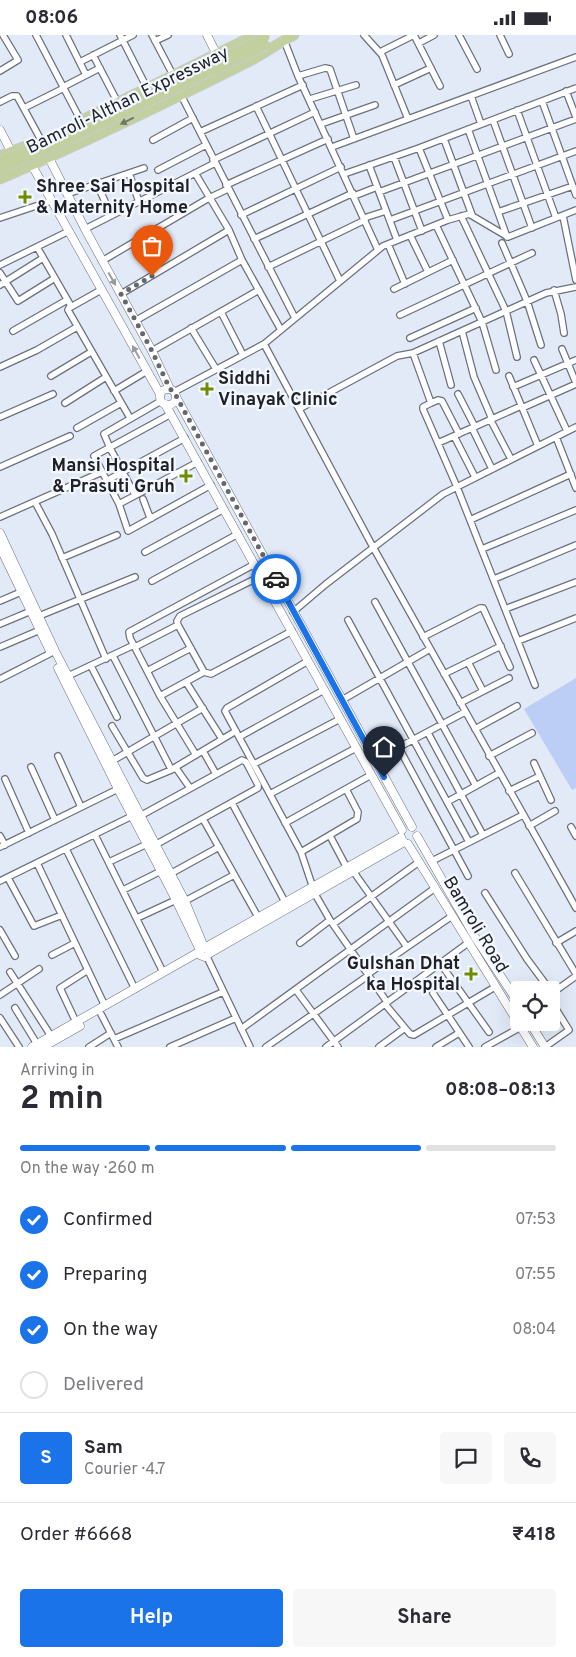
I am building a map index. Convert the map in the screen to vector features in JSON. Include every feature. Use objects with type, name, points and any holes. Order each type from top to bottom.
[{"type":"main road","name":"Bamroli-Althan Expressway","points":[[0,156],[41,140],[255,35]]},
{"type":"main road","name":"Bamroli-Althan Expressway","points":[[2,175],[21,171],[49,159],[182,95],[257,57],[294,35]]},
{"type":"main road","points":[[0,161],[116,110],[266,39],[281,41]]},
{"type":"main road","points":[[2,175],[266,39]]},
{"type":"street","points":[[36,35],[81,121]]},
{"type":"street","points":[[67,35],[86,75]]},
{"type":"street","points":[[80,62],[121,38],[133,35]]},
{"type":"street","points":[[168,35],[154,38],[173,75]]},
{"type":"street","points":[[206,35],[216,53]]},
{"type":"street","points":[[364,35],[380,52],[408,119]]},
{"type":"street","points":[[380,52],[414,35],[440,86]]},
{"type":"street","points":[[419,43],[434,35]]},
{"type":"street","points":[[459,35],[477,69]]},
{"type":"street","points":[[500,35],[509,54]]},
{"type":"street","points":[[0,71],[18,60],[3,37]]},
{"type":"street","points":[[121,38],[156,107]]},
{"type":"street","points":[[281,41],[310,99],[378,250]]},
{"type":"street","points":[[93,55],[118,103]]},
{"type":"street","points":[[332,147],[576,57]]},
{"type":"street","points":[[24,108],[100,68]]},
{"type":"street","points":[[298,76],[328,68],[332,71],[354,139]]},
{"type":"street","points":[[394,85],[431,68]]},
{"type":"street","points":[[200,132],[303,85]]},
{"type":"street","points":[[310,99],[356,85]]},
{"type":"street","points":[[344,174],[444,139],[576,88]]},
{"type":"street","points":[[254,239],[353,194],[403,182],[552,128],[576,115],[566,91]]},
{"type":"street","points":[[182,95],[241,215],[295,318]]},
{"type":"street","points":[[0,102],[16,96],[19,98],[85,229],[173,392],[412,827],[416,830],[417,837],[414,842],[404,838]]},
{"type":"street","points":[[471,96],[481,124]]},
{"type":"street","points":[[542,101],[576,195]]},
{"type":"street","points":[[321,124],[375,105]]},
{"type":"street","points":[[256,106],[340,281]]},
{"type":"street","points":[[518,110],[556,219]]},
{"type":"street","points":[[85,229],[269,133],[316,112]]},
{"type":"street","points":[[153,140],[193,118]]},
{"type":"street","points":[[493,120],[532,228]]},
{"type":"street","points":[[468,129],[507,237]]},
{"type":"street","points":[[0,130],[21,171]]},
{"type":"street","points":[[102,261],[227,187],[328,139]]},
{"type":"street","points":[[444,139],[472,215]]},
{"type":"street","points":[[158,170],[206,145]]},
{"type":"street","points":[[23,147],[162,400],[172,403],[173,392]]},
{"type":"street","points":[[419,148],[448,220]]},
{"type":"street","points":[[390,220],[576,151]]},
{"type":"street","points":[[0,156],[2,175]]},
{"type":"street","points":[[394,157],[422,231]]},
{"type":"street","points":[[369,165],[397,241]]},
{"type":"street","points":[[241,215],[341,167]]},
{"type":"street","points":[[67,194],[144,168]]},
{"type":"street","points":[[129,173],[139,202]]},
{"type":"street","points":[[195,173],[281,330]]},
{"type":"street","points":[[97,184],[107,206]]},
{"type":"street","points":[[498,212],[573,186]]},
{"type":"street","points":[[0,218],[51,201]]},
{"type":"street","points":[[507,237],[576,210]]},
{"type":"street","points":[[268,267],[365,219],[386,211]]},
{"type":"street","points":[[162,400],[163,390],[173,392],[264,344],[378,250],[388,244],[448,220],[469,214],[507,237]]},
{"type":"street","points":[[563,215],[576,280]]},
{"type":"street","points":[[461,216],[506,311],[517,357]]},
{"type":"street","points":[[436,225],[482,322],[496,370]]},
{"type":"street","points":[[0,265],[69,231]]},
{"type":"street","points":[[121,294],[228,231]]},
{"type":"street","points":[[410,235],[428,272]]},
{"type":"street","points":[[502,243],[527,301],[541,345]]},
{"type":"street","points":[[388,244],[405,284]]},
{"type":"street","points":[[36,247],[71,306]]},
{"type":"street","points":[[400,315],[532,253]]},
{"type":"street","points":[[2,283],[43,258]]},
{"type":"street","points":[[135,321],[242,260]]},
{"type":"street","points":[[394,289],[452,260]]},
{"type":"street","points":[[0,273],[2,283],[18,301],[55,278]]},
{"type":"street","points":[[299,409],[397,356],[413,353],[554,290],[576,287]]},
{"type":"street","points":[[102,290],[71,306],[68,310],[130,418]]},
{"type":"street","points":[[152,351],[259,290]]},
{"type":"street","points":[[554,290],[564,333]]},
{"type":"street","points":[[13,331],[67,300]]},
{"type":"street","points":[[410,338],[476,308]]},
{"type":"street","points":[[221,312],[243,355]]},
{"type":"street","points":[[0,367],[37,350],[77,327]]},
{"type":"street","points":[[191,329],[216,369]]},
{"type":"street","points":[[462,331],[474,377],[491,419],[511,459]]},
{"type":"street","points":[[440,341],[451,385]]},
{"type":"street","points":[[264,344],[373,547],[575,905]]},
{"type":"street","points":[[438,443],[576,384],[562,349]]},
{"type":"street","points":[[51,377],[92,352]]},
{"type":"street","points":[[413,353],[431,403]]},
{"type":"street","points":[[534,360],[567,431]]},
{"type":"street","points":[[514,387],[576,360]]},
{"type":"street","points":[[114,391],[147,371]]},
{"type":"street","points":[[509,376],[538,446]]},
{"type":"street","points":[[65,403],[106,377]]},
{"type":"street","points":[[0,417],[53,394]]},
{"type":"street","points":[[458,394],[492,469]]},
{"type":"street","points":[[135,495],[104,433],[162,400]]},
{"type":"street","name":"Bamroli Road","points":[[162,400],[255,564],[404,838],[510,1010]]},
{"type":"street","points":[[475,477],[442,401],[438,400],[423,407],[482,549],[535,685]]},
{"type":"street","points":[[77,428],[122,403]]},
{"type":"street","points":[[171,414],[94,456],[119,504],[128,531],[211,485]]},
{"type":"street","points":[[293,612],[373,547],[443,494],[575,427],[576,436]]},
{"type":"street","points":[[0,467],[70,435]]},
{"type":"street","points":[[556,437],[575,483]]},
{"type":"street","points":[[106,481],[185,438]]},
{"type":"street","points":[[119,504],[198,462]]},
{"type":"street","points":[[0,517],[102,472]]},
{"type":"street","points":[[470,520],[571,474]]},
{"type":"street","points":[[143,499],[152,518]]},
{"type":"street","points":[[35,501],[106,659]]},
{"type":"street","points":[[145,552],[224,509]]},
{"type":"street","points":[[482,549],[576,510]]},
{"type":"street","points":[[0,533],[68,676],[112,761],[147,844],[204,952],[249,1045],[241,1047]]},
{"type":"street","points":[[152,581],[238,534]]},
{"type":"street","points":[[62,558],[117,535]]},
{"type":"street","points":[[494,579],[576,545]]},
{"type":"street","points":[[0,547],[50,653],[118,789],[155,845],[185,901],[204,952]]},
{"type":"street","points":[[196,755],[160,696],[129,635],[132,629],[255,564]]},
{"type":"street","points":[[261,575],[180,616],[177,621],[204,672],[207,674],[214,673],[292,631]]},
{"type":"street","points":[[39,616],[135,577]]},
{"type":"street","points":[[505,609],[576,582]]},
{"type":"street","points":[[0,601],[21,592]]},
{"type":"street","points":[[375,602],[476,786]]},
{"type":"street","points":[[423,637],[482,608],[510,667]]},
{"type":"street","points":[[0,624],[31,611]]},
{"type":"street","points":[[518,641],[576,618]]},
{"type":"street","points":[[348,620],[469,842]]},
{"type":"street","points":[[68,676],[178,625]]},
{"type":"street","points":[[0,647],[40,630]]},
{"type":"street","points":[[444,674],[501,646]]},
{"type":"street","points":[[147,671],[191,648]]},
{"type":"street","points":[[342,700],[430,649]]},
{"type":"street","points":[[0,679],[50,653]]},
{"type":"street","points":[[113,656],[154,737],[173,769],[178,770],[190,788]]},
{"type":"street","points":[[308,661],[227,707],[226,713],[301,852],[314,890],[332,922],[386,1003],[410,1034],[414,1035],[495,987]]},
{"type":"street","points":[[468,662],[483,691]]},
{"type":"street","points":[[91,666],[117,717]]},
{"type":"street","points":[[160,696],[204,672]]},
{"type":"street","points":[[460,703],[509,678]]},
{"type":"street","points":[[186,682],[222,739]]},
{"type":"street","points":[[112,727],[145,780],[173,769],[222,739],[238,734],[324,690]]},
{"type":"street","points":[[475,729],[517,706]]},
{"type":"street","points":[[112,761],[203,708]]},
{"type":"street","points":[[375,760],[414,741],[465,712]]},
{"type":"street","points":[[254,765],[340,719]]},
{"type":"street","points":[[428,733],[483,835]]},
{"type":"street","points":[[489,755],[532,733]]},
{"type":"street","points":[[270,794],[356,748]]},
{"type":"street","points":[[399,748],[468,875]]},
{"type":"street","points":[[203,751],[216,774]]},
{"type":"street","points":[[58,755],[82,807]]},
{"type":"street","points":[[0,881],[136,816],[242,760],[246,762],[258,787],[155,845]]},
{"type":"street","points":[[534,763],[551,800]]},
{"type":"street","points":[[30,767],[55,820]]},
{"type":"street","points":[[447,802],[499,773]]},
{"type":"street","points":[[285,823],[371,775]]},
{"type":"street","points":[[509,791],[540,775]]},
{"type":"street","points":[[5,779],[29,833]]},
{"type":"street","points":[[0,836],[2,846],[118,789]]},
{"type":"street","points":[[301,852],[330,836],[358,817],[346,789]]},
{"type":"street","points":[[232,803],[285,902]]},
{"type":"street","points":[[529,826],[555,811]]},
{"type":"street","points":[[432,861],[523,815]]},
{"type":"street","points":[[203,819],[258,917]]},
{"type":"street","points":[[38,1046],[101,1014],[204,952],[350,870],[404,838],[406,827],[412,827]]},
{"type":"street","points":[[571,827],[576,836]]},
{"type":"street","points":[[95,835],[163,973]]},
{"type":"street","points":[[330,836],[350,870],[407,947]]},
{"type":"street","name":"Bamroli Road","points":[[417,837],[475,937],[510,990]]},
{"type":"street","points":[[108,862],[147,844]]},
{"type":"street","points":[[170,874],[218,847]]},
{"type":"street","points":[[66,849],[135,989]]},
{"type":"street","points":[[300,943],[419,862]]},
{"type":"street","points":[[37,863],[105,1006]]},
{"type":"street","points":[[122,890],[161,871]]},
{"type":"street","points":[[515,873],[556,943],[574,977],[576,986]]},
{"type":"street","points":[[185,901],[234,875]]},
{"type":"street","points":[[8,878],[34,926],[62,915]]},
{"type":"street","points":[[241,1029],[435,888]]},
{"type":"street","points":[[38,1046],[51,1036],[204,952],[258,917],[285,902],[314,890]]},
{"type":"street","points":[[485,893],[543,981]]},
{"type":"street","points":[[136,919],[176,900]]},
{"type":"street","points":[[266,1047],[452,916]]},
{"type":"street","points":[[0,930],[15,956]]},
{"type":"street","points":[[556,943],[576,931]]},
{"type":"street","points":[[52,955],[75,943]]},
{"type":"street","points":[[326,1047],[468,943]]},
{"type":"street","points":[[440,963],[489,1033]]},
{"type":"street","points":[[0,995],[38,969]]},
{"type":"street","points":[[76,1022],[60,988],[88,971]]},
{"type":"street","points":[[10,972],[51,1036]]},
{"type":"street","points":[[560,986],[574,977]]},
{"type":"street","points":[[296,989],[338,1047]]},
{"type":"street","points":[[89,1047],[223,992]]},
{"type":"street","points":[[433,993],[468,1047]]},
{"type":"street","points":[[15,1008],[38,1046]]},
{"type":"street","points":[[101,1014],[118,1047]]},
{"type":"street","points":[[535,1031],[545,1047],[569,1029],[560,1015]]},
{"type":"street","points":[[0,1018],[19,1047]]},
{"type":"street","points":[[170,1047],[236,1018]]},
{"type":"street","points":[[379,1047],[405,1028]]},
{"type":"street","points":[[485,1047],[510,1028]]},
{"type":"street","name":"Bamroli Road","points":[[523,1031],[533,1047]]},
{"type":"street","points":[[436,1047],[459,1033]]},
{"type":"shaded area","points":[[576,678],[576,788],[572,790],[524,709]]},
{"type":"way so far","points":[[152,276],[121,294],[170,389],[176,394],[276,579]]},
{"type":"place","name":"Shree Sai Hospital & Maternity Home","points":[[25,197]]},
{"type":"place","name":"Siddhi Vinayak Clinic","points":[[207,389]]},
{"type":"place","name":"Mansi Hospital & Prasuti Gruh","points":[[186,476]]},
{"type":"place","name":"Gulshan Dhat ka Hospital","points":[[471,974]]},
{"type":"route","points":[[276,579],[384,777]]}]
